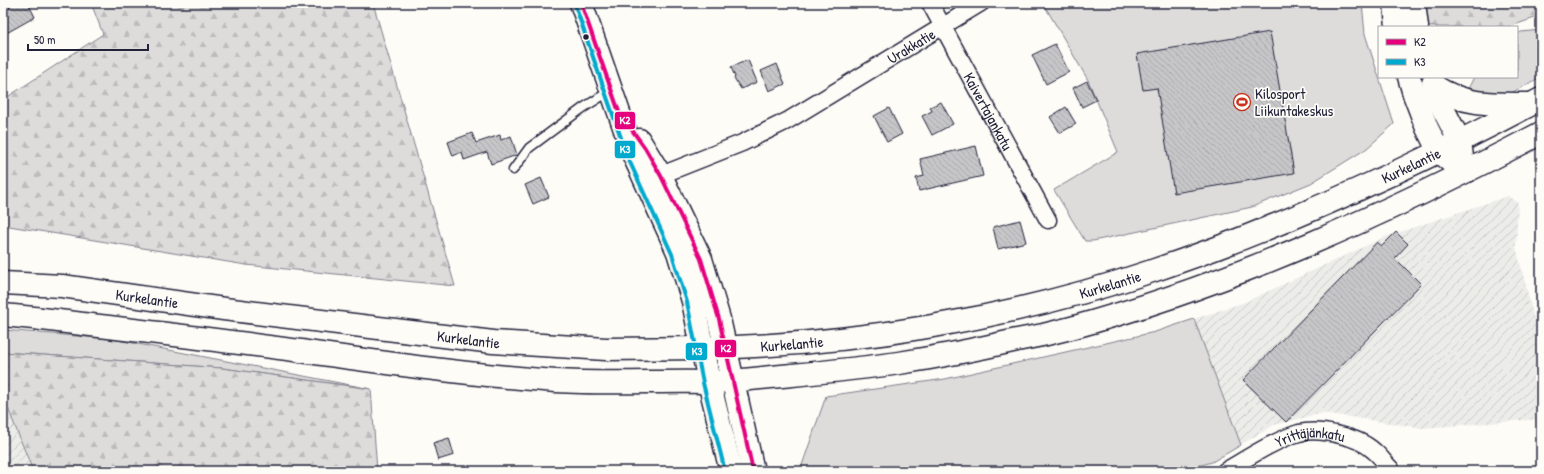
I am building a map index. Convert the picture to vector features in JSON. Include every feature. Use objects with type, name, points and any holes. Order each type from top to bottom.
[{"type":"main road","points":[[581,3],[619,112],[645,148],[653,178],[693,301],[709,382],[731,471]]},
{"type":"main road","points":[[1394,3],[1397,26]]},
{"type":"main road","points":[[1414,3],[1418,26]]},
{"type":"main road","points":[[1409,78],[1425,121],[1440,152],[1464,174]]},
{"type":"main road","points":[[1432,82],[1437,97],[1460,142],[1464,174]]},
{"type":"main road","points":[[1432,82],[1446,94],[1461,100],[1498,104],[1537,102]]},
{"type":"main road","name":"Kurkelantie","points":[[3,283],[62,286],[224,309],[493,342],[606,349],[725,348],[814,342],[895,332],[974,317],[1060,298],[1151,271],[1292,219],[1440,152],[1537,102]]},
{"type":"main road","name":"Kurkelantie","points":[[3,315],[49,319],[220,340],[445,371],[557,381],[614,383],[732,381],[900,363],[973,350],[1070,329],[1236,275],[1308,246],[1464,174],[1541,133]]},
{"type":"main road","points":[[653,178],[701,259],[714,300],[753,471]]},
{"type":"main road","points":[[3,275],[62,286]]},
{"type":"street","name":"Kaivertajankatu","points":[[930,3],[1048,220]]},
{"type":"street","name":"Urakkatie","points":[[653,178],[742,143],[787,121],[981,3]]},
{"type":"street","name":"Yrittäjänkatu","points":[[1225,471],[1279,441],[1299,433],[1323,432],[1347,436],[1373,450],[1391,469]]},
{"type":"lane","points":[[513,170],[529,148],[583,108],[611,90]]},
{"type":"shaded area","points":[[1508,196],[1518,203],[1516,247],[1535,322],[1541,419],[1422,428],[1323,413],[1274,425],[1212,462],[1180,471],[1155,332],[1245,302],[1385,237]]},
{"type":"shaded area","points":[[3,396],[33,471],[3,471]]},
{"type":"green space","points":[[91,3],[373,3],[455,286],[246,265],[3,225],[3,100],[103,34]]},
{"type":"green space","name":"Kilosport Liikuntakeskus","points":[[1043,3],[1362,3],[1365,34],[1394,124],[1366,149],[1311,183],[1252,207],[1093,241],[1085,241],[1054,190],[1118,152],[1088,80]]},
{"type":"green space","points":[[1427,3],[1541,3],[1541,13],[1538,17],[1511,26],[1426,26]]},
{"type":"green space","points":[[1541,30],[1541,77],[1511,93],[1500,96],[1466,93],[1474,78],[1518,78],[1518,34]]},
{"type":"green space","points":[[1194,319],[1241,445],[1212,462],[1180,471],[800,471],[826,396],[945,379],[1155,332]]},
{"type":"green space","points":[[3,330],[112,339],[371,389],[222,368],[3,352]]},
{"type":"green space","points":[[3,352],[222,368],[371,389],[377,471],[33,471],[3,396]]},
{"type":"building","points":[[7,3],[28,3],[35,17],[3,35],[3,12],[10,8]]},
{"type":"building","points":[[1270,32],[1294,173],[1174,193],[1157,88],[1143,90],[1137,54]]},
{"type":"building","points":[[1055,44],[1069,72],[1046,84],[1032,55]]},
{"type":"building","points":[[748,60],[757,82],[741,89],[734,78],[735,77],[731,67]]},
{"type":"building","points":[[777,64],[785,84],[769,91],[761,71]]},
{"type":"building","points":[[1087,81],[1096,100],[1082,107],[1073,88]]},
{"type":"building","points":[[941,102],[953,124],[932,135],[922,116],[932,111],[930,107]]},
{"type":"building","points":[[1066,107],[1076,124],[1060,133],[1050,117]]},
{"type":"building","points":[[889,108],[902,134],[887,142],[874,116]]},
{"type":"building","points":[[472,133],[476,143],[500,135],[501,140],[511,136],[517,155],[491,164],[487,152],[464,160],[462,152],[453,156],[448,142]]},
{"type":"building","points":[[976,146],[983,176],[919,191],[916,178],[924,176],[920,159]]},
{"type":"building","points":[[541,178],[549,197],[533,204],[525,185]]},
{"type":"building","points":[[1020,220],[1026,242],[998,249],[993,227]]},
{"type":"building","points":[[1396,232],[1408,244],[1395,258],[1421,284],[1286,422],[1243,380],[1377,242],[1382,246]]},
{"type":"building","points":[[449,438],[454,455],[438,460],[433,443]]},
{"type":"transit line","name":"K2","points":[[581,3],[619,112],[645,148],[661,176],[701,259],[719,319],[753,471]]},
{"type":"transit line","name":"K3","points":[[575,5],[628,158],[672,254],[687,302],[703,383],[725,471]]},
{"type":"place","name":"Kilosport Liikuntakeskus","points":[[1242,102]]}]
